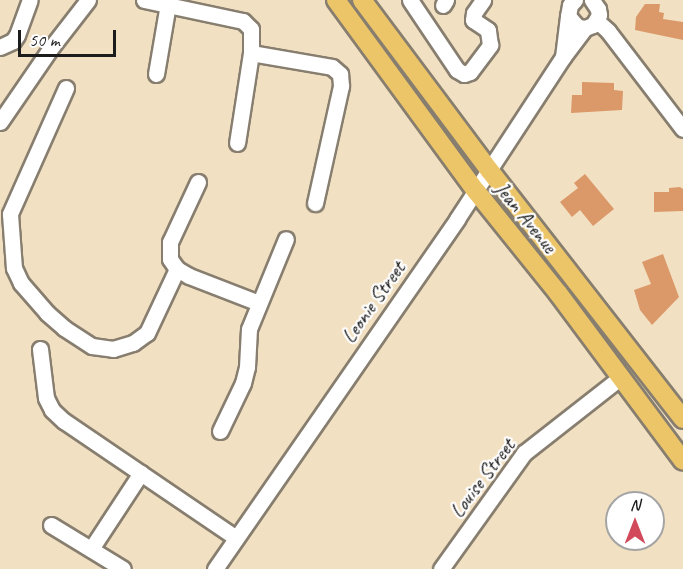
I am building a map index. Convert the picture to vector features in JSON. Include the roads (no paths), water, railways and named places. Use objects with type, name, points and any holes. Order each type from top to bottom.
[{"type":"main road","name":"Jean Avenue","points":[[336,0],[476,191],[558,293],[683,461]]},
{"type":"main road","name":"Jean Avenue","points":[[362,0],[490,171],[683,420]]},
{"type":"main road","points":[[619,338],[623,360],[666,418],[666,426],[661,431]]},
{"type":"street","points":[[0,47],[13,41],[17,35],[30,0]]},
{"type":"street","points":[[50,49],[76,0]]},
{"type":"street","points":[[0,122],[50,49],[88,0]]},
{"type":"street","points":[[144,0],[178,4],[248,24],[252,33],[251,53],[237,143]]},
{"type":"street","points":[[410,0],[457,70],[464,74],[470,72],[490,45],[488,30],[473,20],[474,13],[483,0]]},
{"type":"street","points":[[156,74],[178,4]]},
{"type":"street","points":[[568,5],[578,27],[594,14],[683,129]]},
{"type":"street","name":"Leonie Street","points":[[563,57],[568,5]]},
{"type":"street","name":"Leonie Street","points":[[215,569],[490,171],[563,57],[594,14]]},
{"type":"street","points":[[251,53],[332,67],[340,74],[341,86],[315,203]]},
{"type":"street","points":[[66,88],[5,211],[14,268],[21,283],[47,313],[92,346],[113,349],[141,339],[154,323],[177,269]]},
{"type":"street","points":[[198,182],[170,242],[170,259],[177,269],[259,303]]},
{"type":"street","points":[[220,431],[243,383],[247,367],[249,329],[286,239]]},
{"type":"street","points":[[40,349],[46,398],[52,410],[64,421],[236,538]]},
{"type":"street","name":"Louise Street","points":[[441,569],[524,453],[621,377]]},
{"type":"street","points":[[91,549],[141,474]]},
{"type":"street","points":[[51,525],[123,569]]}]
